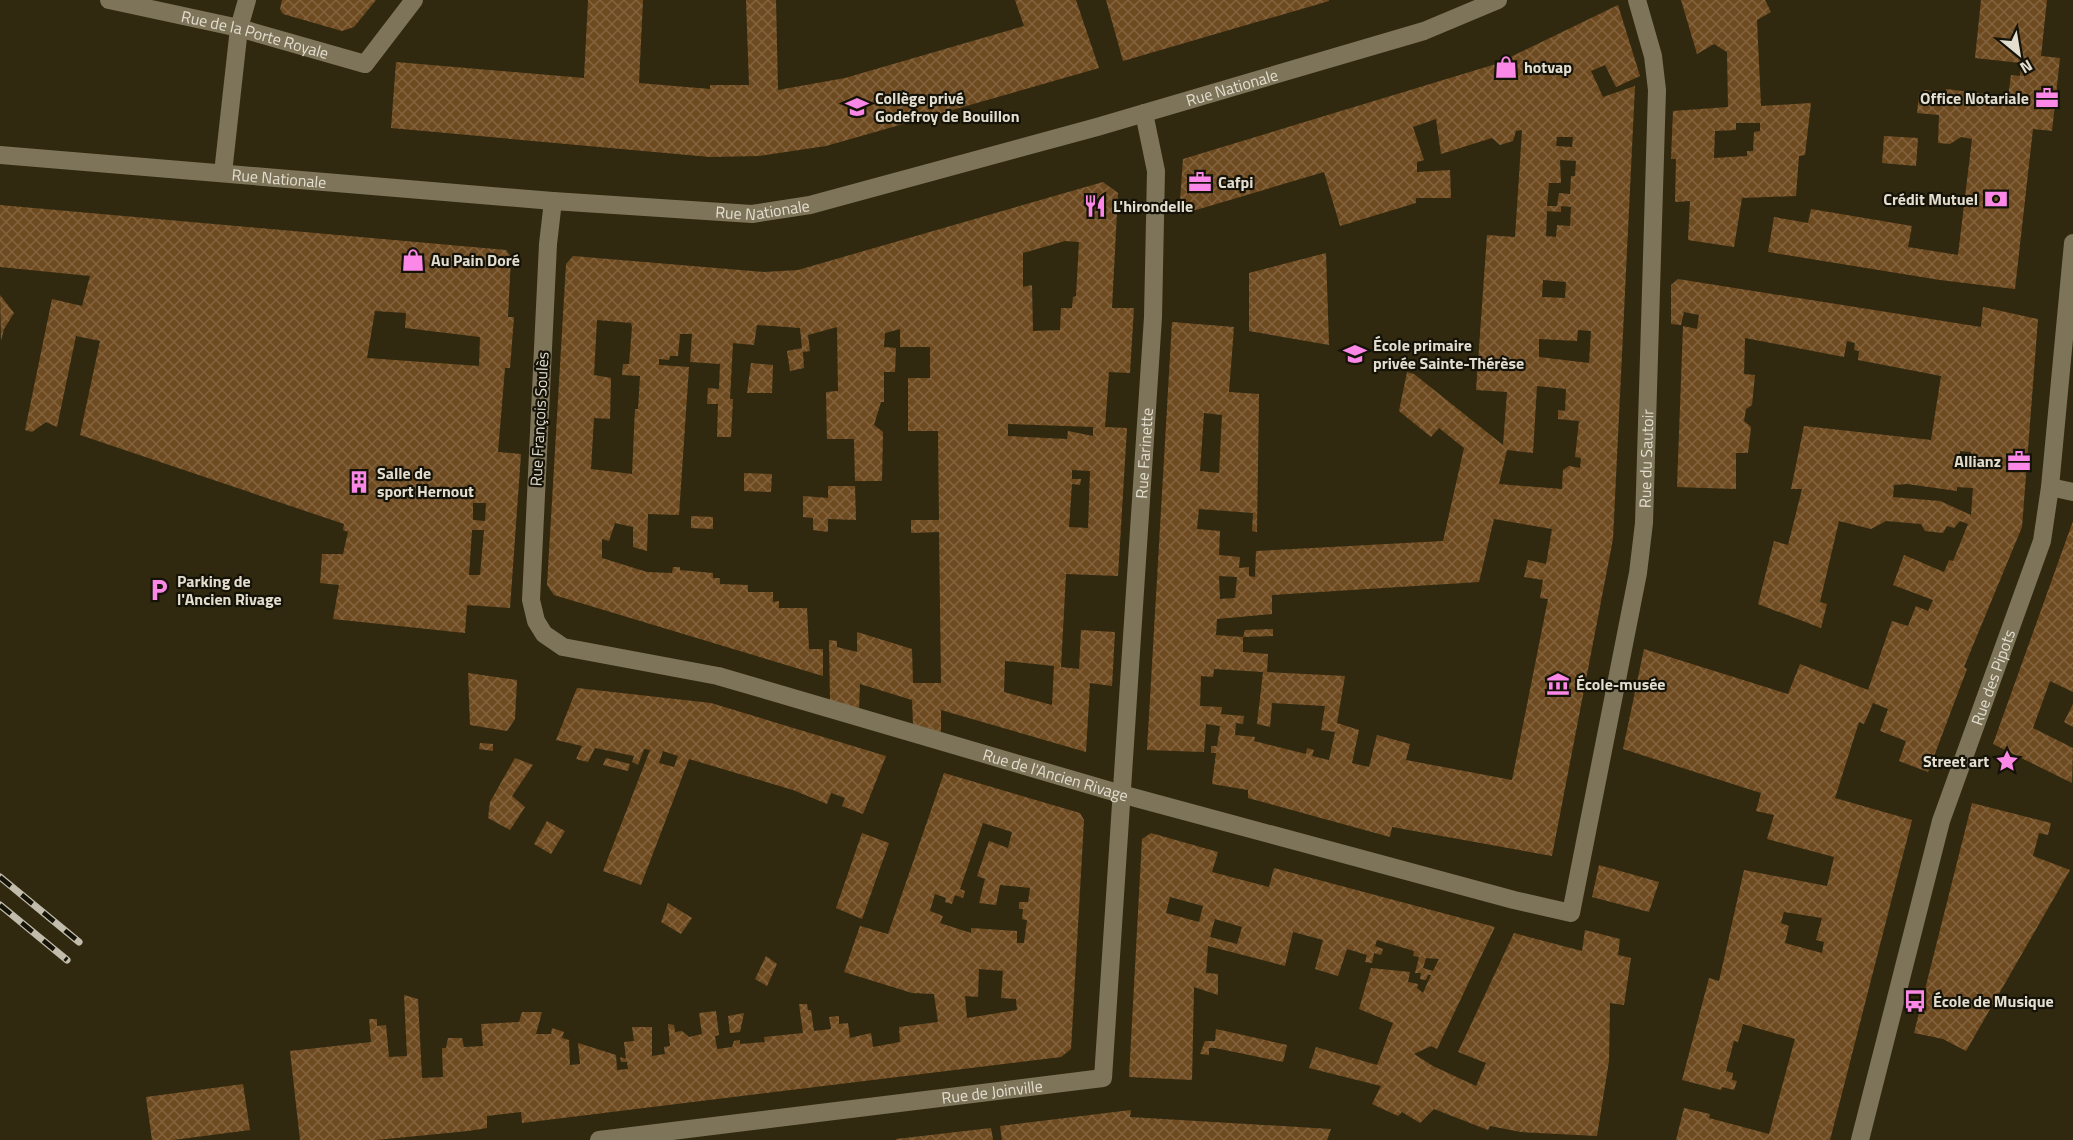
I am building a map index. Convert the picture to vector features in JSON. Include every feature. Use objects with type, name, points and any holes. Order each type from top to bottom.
[{"type":"street","name":"Rue de la Porte Royale","points":[[109,0],[239,28],[365,64],[414,0]]},
{"type":"street","points":[[223,173],[239,28],[247,0]]},
{"type":"street","name":"Rue Nationale","points":[[0,155],[735,214],[786,210],[1144,113],[1424,31],[1498,0]]},
{"type":"street","name":"Rue du Sautoir","points":[[1571,913],[1638,573],[1644,523],[1657,90],[1653,56],[1637,0]]},
{"type":"street","name":"Rue Farinette","points":[[1121,794],[1153,317],[1156,171],[1144,113]]},
{"type":"street","name":"Rue François Soulès","points":[[544,634],[536,621],[531,600],[548,244],[554,201]]},
{"type":"street","name":"Rue des Pipots","points":[[1860,1140],[1941,821],[2037,561],[2050,488],[2073,243]]},
{"type":"street","points":[[2050,488],[2073,492]]},
{"type":"street","name":"Rue de l'Ancien Rivage","points":[[544,634],[563,646],[718,676],[1121,794],[1514,900],[1571,913]]},
{"type":"street","name":"Rue de Joinville","points":[[599,1140],[1103,1078],[1121,794]]},
{"type":"building","points":[[282,0],[376,0],[354,27],[342,31],[283,14],[280,9]]},
{"type":"building","points":[[588,0],[643,0],[639,83],[710,89],[710,85],[749,85],[746,0],[776,0],[778,90],[845,78],[1024,26],[1015,0],[1076,0],[1099,68],[826,146],[759,156],[710,157],[391,128],[396,62],[584,78]]},
{"type":"building","points":[[1106,0],[1329,0],[1329,1],[1123,61]]},
{"type":"building","points":[[1681,0],[1765,0],[1771,12],[1757,20],[1761,106],[1811,103],[1805,155],[1799,156],[1796,196],[1742,198],[1734,247],[1688,240],[1690,201],[1675,202],[1676,159],[1671,159],[1673,111],[1728,107],[1727,52],[1714,44],[1697,54]],"holes":[[[1736,123],[1760,123],[1760,131],[1754,132],[1753,151],[1747,151],[1747,156],[1714,158],[1715,131],[1736,130]]]},
{"type":"building","points":[[1981,0],[2047,0],[2041,56],[2060,58],[2052,131],[2033,129],[2015,289],[1940,280],[1768,252],[1774,217],[1808,223],[1811,209],[1912,226],[1908,247],[1958,255],[1972,139],[1961,137],[1950,144],[1938,143],[1939,115],[1917,113],[1919,94],[1925,90],[1946,93],[1946,89],[2008,97],[2011,75],[2020,76],[2021,63],[1975,58]]},
{"type":"building","points":[[1618,5],[1640,76],[1616,87],[1605,65],[1591,71],[1603,97],[1635,86],[1613,539],[1552,856],[1392,827],[1390,837],[1248,798],[1248,790],[1212,784],[1216,753],[1211,753],[1211,746],[1217,746],[1220,726],[1206,724],[1204,752],[1147,750],[1172,322],[1234,327],[1229,392],[1259,394],[1257,532],[1252,531],[1253,513],[1199,509],[1197,529],[1220,531],[1219,555],[1240,557],[1239,568],[1249,567],[1249,576],[1255,577],[1256,551],[1443,541],[1464,448],[1439,428],[1431,437],[1399,411],[1407,372],[1414,374],[1503,445],[1507,392],[1476,390],[1487,235],[1515,237],[1522,130],[1516,131],[1513,141],[1500,145],[1492,138],[1441,154],[1436,119],[1413,127],[1424,160],[1417,162],[1417,172],[1450,170],[1451,198],[1416,198],[1416,203],[1340,226],[1324,172],[1179,215],[1183,159],[1496,64]],"holes":[[[1557,137],[1573,137],[1572,147],[1556,146]],[[1560,160],[1576,161],[1575,176],[1571,176],[1570,194],[1559,193],[1557,206],[1547,206],[1549,183],[1561,183]],[[1561,206],[1571,207],[1570,226],[1557,225],[1556,237],[1546,236],[1547,211],[1561,212]],[[1543,280],[1566,282],[1565,298],[1542,297]],[[1578,330],[1591,331],[1589,363],[1539,357],[1539,339],[1577,341]],[[1537,386],[1566,389],[1565,411],[1558,410],[1558,419],[1579,421],[1575,457],[1581,458],[1580,468],[1569,466],[1563,470],[1562,489],[1499,484],[1507,450],[1533,453]],[[1204,413],[1222,415],[1219,473],[1200,471]],[[1494,519],[1552,529],[1546,564],[1528,560],[1524,577],[1543,580],[1540,598],[1548,599],[1512,780],[1406,760],[1410,744],[1377,735],[1369,767],[1352,763],[1359,730],[1337,723],[1345,676],[1267,672],[1268,654],[1243,652],[1243,637],[1216,635],[1217,619],[1272,614],[1272,595],[1479,582]],[[1219,576],[1237,577],[1235,598],[1220,599]],[[1214,669],[1263,672],[1257,724],[1270,727],[1272,703],[1325,706],[1321,730],[1335,732],[1329,760],[1312,756],[1314,750],[1307,748],[1306,754],[1254,741],[1255,737],[1235,735],[1236,723],[1243,724],[1244,716],[1221,714],[1222,707],[1200,706],[1201,676],[1213,677]]]},
{"type":"building","points":[[1884,136],[1918,138],[1916,166],[1882,163]]},
{"type":"building","points":[[1103,182],[1118,193],[1112,308],[1134,308],[1130,373],[1109,372],[1105,427],[1127,428],[1118,576],[1066,574],[1061,667],[1079,669],[1081,630],[1115,632],[1112,686],[1090,683],[1086,752],[941,710],[941,733],[913,724],[912,700],[860,684],[859,709],[830,701],[829,640],[837,641],[837,647],[857,652],[857,632],[912,649],[913,683],[941,683],[939,532],[911,533],[911,520],[939,520],[938,431],[908,431],[908,378],[930,378],[930,347],[900,347],[900,329],[885,333],[884,347],[896,348],[895,372],[884,372],[884,402],[881,402],[874,425],[883,432],[882,481],[855,481],[854,439],[827,439],[826,392],[838,391],[837,327],[808,335],[810,351],[803,352],[804,368],[790,371],[787,351],[802,348],[800,328],[757,325],[754,345],[733,343],[730,399],[733,399],[731,437],[717,437],[718,404],[707,404],[708,388],[719,389],[720,364],[690,362],[692,334],[680,334],[678,356],[670,356],[669,360],[659,359],[659,365],[689,367],[679,515],[648,514],[647,551],[633,547],[633,527],[615,523],[609,541],[602,539],[602,558],[647,572],[672,573],[673,567],[680,567],[680,570],[713,573],[713,578],[720,578],[720,584],[748,585],[748,592],[773,592],[773,602],[779,601],[779,608],[807,608],[809,649],[823,649],[823,676],[554,595],[547,585],[566,264],[573,256],[764,272],[798,270]],"holes":[[[1065,241],[1079,242],[1076,296],[1073,297],[1072,308],[1061,308],[1060,330],[1033,331],[1032,285],[1023,287],[1023,253]],[[597,320],[631,323],[629,364],[623,364],[622,375],[640,376],[638,409],[635,409],[632,474],[591,469],[594,418],[610,419],[611,378],[594,375]],[[1008,424],[1093,427],[1093,436],[1068,431],[1067,439],[1008,436]],[[1072,470],[1090,471],[1088,528],[1069,527],[1072,484],[1080,485],[1081,479],[1072,479]],[[1005,661],[1054,666],[1052,705],[1004,692]]]},
{"type":"building","points":[[0,205],[506,250],[511,257],[508,317],[514,317],[510,368],[505,368],[498,452],[521,454],[510,608],[467,605],[465,633],[333,619],[339,585],[320,583],[322,554],[343,554],[348,532],[343,530],[344,524],[80,435],[100,341],[76,336],[57,427],[46,422],[32,432],[25,430],[52,299],[82,306],[90,276],[0,267]],"holes":[[[375,311],[406,313],[405,328],[480,337],[479,366],[367,358]],[[473,503],[486,503],[485,521],[473,520]],[[472,530],[484,530],[480,575],[469,575]]]},
{"type":"building","points":[[1326,253],[1329,345],[1249,331],[1249,273]]},
{"type":"building","points":[[1678,279],[1981,327],[1983,307],[2038,319],[2022,527],[1964,667],[1967,669],[1928,772],[1899,761],[1906,741],[1880,731],[1888,709],[1873,703],[1864,724],[1859,722],[1835,798],[1912,820],[1830,1140],[1676,1140],[1684,1108],[1710,1114],[1709,1118],[1769,1134],[1795,1039],[1743,1024],[1738,1042],[1734,1041],[1726,1071],[1733,1073],[1732,1080],[1737,1081],[1734,1090],[1722,1087],[1721,1090],[1682,1080],[1709,978],[1719,981],[1744,870],[1827,886],[1834,857],[1767,839],[1774,815],[1756,811],[1761,793],[1623,749],[1644,649],[1788,694],[1800,664],[1868,690],[1892,621],[1908,626],[1916,606],[1928,611],[1933,600],[1893,585],[1904,555],[1944,572],[1949,560],[1953,561],[1968,524],[1960,521],[1954,528],[1947,526],[1943,533],[1925,531],[1921,524],[1886,521],[1871,529],[1839,521],[1820,602],[1827,604],[1821,628],[1758,604],[1774,541],[1788,545],[1802,489],[1791,489],[1804,426],[1931,440],[1941,376],[1858,360],[1859,351],[1854,350],[1855,343],[1847,341],[1844,357],[1745,338],[1744,374],[1755,375],[1752,405],[1746,409],[1744,421],[1751,427],[1748,453],[1736,453],[1736,489],[1677,487],[1683,326],[1697,329],[1699,315],[1684,312],[1681,325],[1671,324],[1671,285]],"holes":[[[1960,451],[1971,452],[1970,465],[1959,464]],[[1907,484],[1957,491],[1957,487],[1973,488],[1971,515],[1940,501],[1893,497],[1894,485]],[[1784,912],[1822,918],[1816,940],[1824,942],[1822,953],[1785,943],[1789,926],[1781,923]]]},
{"type":"building","points":[[0,295],[14,313],[4,329],[1,341]]},
{"type":"building","points":[[751,363],[773,365],[772,393],[747,393]]},
{"type":"building","points":[[744,473],[772,474],[771,492],[744,491]]},
{"type":"building","points":[[828,486],[855,486],[856,520],[828,519],[828,532],[813,530],[813,518],[803,517],[803,496],[828,498]]},
{"type":"building","points":[[691,516],[713,517],[713,529],[691,528]]},
{"type":"building","points":[[2073,521],[2073,692],[2050,681],[2033,728],[2073,748],[2072,783],[1993,744]]},
{"type":"building","points":[[1273,629],[1273,636],[1243,637],[1245,630]]},
{"type":"building","points":[[468,673],[517,680],[515,719],[507,731],[470,725]]},
{"type":"building","points":[[577,688],[711,703],[886,756],[863,814],[842,806],[845,798],[831,793],[827,804],[793,790],[689,759],[641,885],[603,871],[650,750],[644,749],[638,765],[632,762],[634,756],[595,748],[588,762],[576,759],[582,746],[556,740]],"holes":[[[663,751],[678,756],[674,767],[659,763]]]},
{"type":"building","points":[[2073,704],[2073,727],[2064,722]]},
{"type":"building","points":[[480,743],[493,744],[493,751],[479,749]]},
{"type":"building","points":[[515,758],[533,765],[512,796],[525,807],[510,830],[488,818],[490,802]]},
{"type":"building","points":[[606,758],[630,764],[628,771],[603,765]]},
{"type":"building","points":[[944,773],[1080,813],[1084,820],[1071,1049],[1061,1057],[522,1123],[521,1112],[487,1116],[487,1128],[468,1131],[376,1140],[300,1140],[290,1051],[371,1042],[369,1019],[377,1019],[377,1026],[386,1025],[389,1057],[407,1056],[404,995],[418,999],[422,1078],[443,1077],[442,1048],[446,1048],[448,1038],[462,1038],[464,1047],[483,1046],[481,1024],[519,1022],[522,1012],[542,1012],[536,1034],[551,1034],[552,1028],[564,1032],[562,1038],[569,1040],[570,1065],[580,1064],[578,1043],[616,1055],[617,1070],[628,1069],[627,1062],[621,1062],[620,1057],[626,1059],[624,1042],[634,1041],[632,1027],[652,1027],[652,1056],[665,1054],[664,1047],[670,1046],[668,1024],[674,1025],[675,1032],[682,1031],[689,1037],[702,1034],[699,1013],[716,1011],[719,1035],[715,1036],[717,1049],[732,1047],[734,1041],[740,1040],[740,1044],[765,1042],[764,1037],[803,1033],[799,1004],[807,1004],[808,1010],[811,1010],[814,1031],[831,1029],[829,1017],[839,1016],[839,1024],[848,1023],[850,1038],[871,1033],[873,1047],[900,1042],[899,1027],[938,1022],[934,994],[912,993],[844,972],[860,926],[888,934]],"holes":[[[983,823],[1012,832],[1008,848],[989,841],[977,876],[985,879],[979,903],[996,905],[1000,885],[1030,888],[1028,902],[1019,902],[1019,909],[1023,909],[1022,919],[1027,920],[1024,943],[1017,943],[1017,931],[971,928],[971,933],[940,923],[943,916],[930,911],[935,894],[946,898],[945,902],[952,904],[955,895],[963,898],[965,891],[960,889]],[[979,969],[1003,971],[1001,998],[1016,999],[1017,1010],[967,1018],[965,996],[978,997]]]},
{"type":"building","points":[[1972,803],[2051,823],[2048,835],[2039,833],[2033,856],[2070,870],[1966,1051],[1943,1039],[1914,1033]]},
{"type":"building","points":[[547,821],[565,831],[551,854],[534,844]]},
{"type":"building","points":[[862,833],[889,843],[862,919],[836,908]]},
{"type":"building","points":[[1151,833],[1218,852],[1212,872],[1269,887],[1274,868],[1495,927],[1437,1049],[1431,1046],[1414,1054],[1433,1066],[1476,1086],[1486,1063],[1458,1052],[1514,933],[1582,951],[1585,930],[1620,939],[1618,955],[1631,958],[1624,1005],[1610,1003],[1609,1061],[1597,1136],[1521,1132],[1490,1126],[1488,1130],[1434,1109],[1420,1123],[1402,1112],[1398,1116],[1372,1104],[1381,1086],[1309,1068],[1316,1047],[1377,1065],[1393,1023],[1359,1009],[1371,968],[1410,972],[1408,982],[1418,984],[1417,988],[1423,993],[1431,975],[1428,975],[1426,980],[1420,979],[1421,973],[1415,973],[1419,957],[1413,956],[1414,951],[1377,940],[1375,946],[1383,949],[1381,955],[1374,953],[1372,963],[1365,962],[1367,955],[1347,949],[1338,976],[1315,969],[1323,940],[1293,932],[1285,966],[1208,946],[1206,973],[1218,974],[1218,995],[1194,987],[1192,1080],[1129,1077],[1142,839]],"holes":[[[1170,897],[1203,906],[1199,922],[1166,913]],[[1215,919],[1242,927],[1237,944],[1210,937]],[[1426,958],[1439,959],[1433,971],[1423,968]]]},
{"type":"building","points":[[1599,865],[1659,882],[1649,912],[1592,897]]},
{"type":"building","points":[[668,903],[692,918],[681,934],[661,922]]},
{"type":"building","points":[[766,956],[777,964],[767,986],[755,979]]},
{"type":"building","points":[[744,1013],[740,1032],[730,1033],[728,1016]]},
{"type":"building","points":[[1216,1029],[1287,1045],[1283,1062],[1215,1048],[1209,1048],[1209,1055],[1200,1054],[1205,1041],[1215,1041]]},
{"type":"building","points":[[243,1084],[250,1130],[173,1140],[152,1140],[146,1097]]},
{"type":"building","points":[[1131,1110],[1130,1117],[1331,1129],[1327,1140],[1002,1140],[1000,1126]]},
{"type":"building","points":[[991,1128],[993,1140],[896,1140],[896,1139]]},
{"type":"railway","points":[[0,877],[79,942]]},
{"type":"railway","points":[[0,905],[67,960]]},
{"type":"place","name":"hotvap","points":[[1506,67]]},
{"type":"place","name":"Office Notariale","points":[[2047,98]]},
{"type":"place","name":"Collège privé Godefroy de Bouillon","points":[[857,107]]},
{"type":"place","name":"Cafpi","points":[[1200,182]]},
{"type":"place","name":"Crédit Mutuel","points":[[1996,199]]},
{"type":"place","name":"L'hirondelle","points":[[1095,206]]},
{"type":"place","name":"Au Pain Doré","points":[[413,260]]},
{"type":"place","name":"École primaire privée Sainte-Thérèse","points":[[1355,354]]},
{"type":"place","name":"Allianz","points":[[2019,461]]},
{"type":"place","name":"Salle de sport Hernout","points":[[359,482]]},
{"type":"place","name":"Parking de l'Ancien Rivage","points":[[159,590]]},
{"type":"place","name":"École-musée","points":[[1558,684]]},
{"type":"place","name":"Street art","points":[[2007,761]]},
{"type":"place","name":"École de Musique","points":[[1915,1001]]}]
